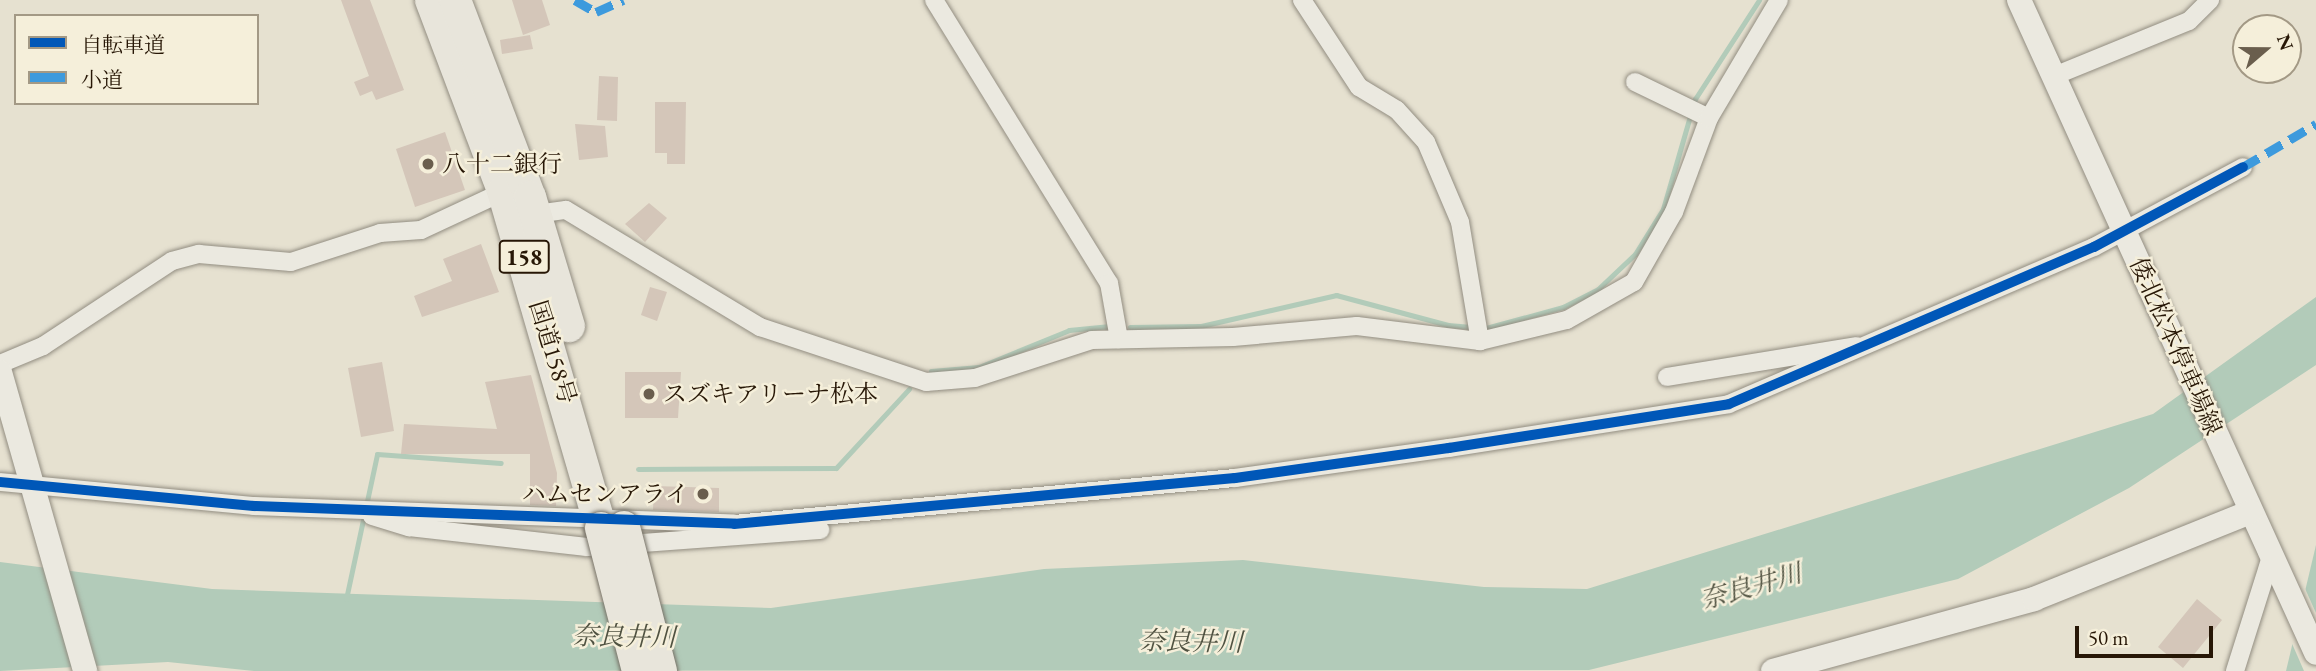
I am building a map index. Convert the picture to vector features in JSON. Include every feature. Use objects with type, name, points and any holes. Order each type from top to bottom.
[{"type":"highway","name":"国道158号","points":[[431,0],[519,202]]},
{"type":"highway","name":"国道158号","points":[[455,0],[519,202],[612,524],[661,671]]},
{"type":"highway","name":"国道158号","points":[[612,524],[638,671]]},
{"type":"street","points":[[934,0],[1109,283],[1119,339]]},
{"type":"street","points":[[1302,0],[1359,87],[1397,110],[1426,142],[1461,222],[1480,341]]},
{"type":"street","points":[[0,364],[43,346],[172,261],[199,254],[291,262],[380,233],[421,229],[519,202],[566,210],[760,327],[926,382],[975,378],[1092,340],[1357,326],[1480,341],[1567,320],[1634,282],[1674,212],[1709,118],[1779,0]]},
{"type":"street","name":"倭北松本停車場線","points":[[2020,0],[2316,653]]},
{"type":"street","points":[[2054,76],[2189,21],[2210,0]]},
{"type":"street","points":[[1635,82],[1709,118]]},
{"type":"street","points":[[0,482],[29,491],[612,524],[734,524],[1235,478],[1729,404],[1856,346],[1960,308],[2127,238],[2244,167]]},
{"type":"street","points":[[1667,377],[1856,346]]},
{"type":"street","points":[[0,372],[29,491],[85,671]]},
{"type":"street","points":[[1773,671],[2034,599],[2247,505]]},
{"type":"street","points":[[345,509],[409,527],[587,547],[829,529],[883,510]]},
{"type":"street","points":[[2235,671],[2273,560]]},
{"type":"water","name":"奈良井川","points":[[2316,297],[2316,365],[2129,488],[1958,579],[1589,670],[254,671],[168,662],[0,671],[0,562],[212,589],[771,608],[1044,569],[1243,560],[1484,587],[1587,589],[2153,414]]},
{"type":"water","points":[[2316,545],[2316,671],[2286,671]]},
{"type":"pier","points":[[2303,584],[2316,613],[2316,671],[2304,671],[2290,639]]},
{"type":"building","points":[[341,0],[370,0],[404,90],[376,100],[372,91],[360,96],[354,82],[369,76]]},
{"type":"building","points":[[512,0],[542,0],[550,25],[523,35]]},
{"type":"building","points":[[530,35],[533,49],[502,54],[500,40]]},
{"type":"building","points":[[599,76],[618,77],[617,121],[597,120]]},
{"type":"building","points":[[655,102],[686,102],[685,164],[667,164],[667,153],[655,153]]},
{"type":"building","points":[[575,124],[605,126],[608,157],[579,160]]},
{"type":"building","points":[[445,132],[465,190],[415,207],[396,149]]},
{"type":"building","points":[[649,203],[667,218],[645,242],[625,224]]},
{"type":"building","points":[[481,244],[499,292],[422,317],[414,296],[452,281],[443,259]]},
{"type":"building","points":[[650,287],[667,292],[657,321],[641,315]]},
{"type":"building","points":[[382,362],[394,431],[361,437],[348,368]]},
{"type":"building","points":[[625,372],[681,372],[678,418],[625,418]]},
{"type":"building","points":[[531,375],[557,473],[556,506],[530,505],[530,454],[401,454],[404,424],[497,429],[485,382]]},
{"type":"building","points":[[654,486],[719,488],[719,512],[653,510]]},
{"type":"building","points":[[2197,599],[2222,620],[2183,668],[2158,647]]},
{"type":"waterway","points":[[1130,327],[1201,326],[1336,295],[1448,325],[1486,328],[1563,307],[1598,289],[1635,254],[1663,209],[1695,99],[1759,0]]},
{"type":"waterway","points":[[931,371],[979,367],[1069,330],[1110,326]]},
{"type":"waterway","points":[[638,469],[836,468],[909,389]]},
{"type":"waterway","points":[[346,599],[377,454],[501,463]]},
{"type":"marked path","points":[[575,0],[596,12],[623,0]]},
{"type":"marked path","points":[[2243,167],[2316,124]]},
{"type":"cycle path","points":[[0,482],[254,506],[734,524],[1235,478],[1449,448],[1729,404],[2094,247],[2243,167]]},
{"type":"place","name":"八十二銀行","points":[[428,164]]},
{"type":"place","name":"スズキアリーナ松本","points":[[649,394]]},
{"type":"place","name":"ハムセンアライ","points":[[703,494]]}]
